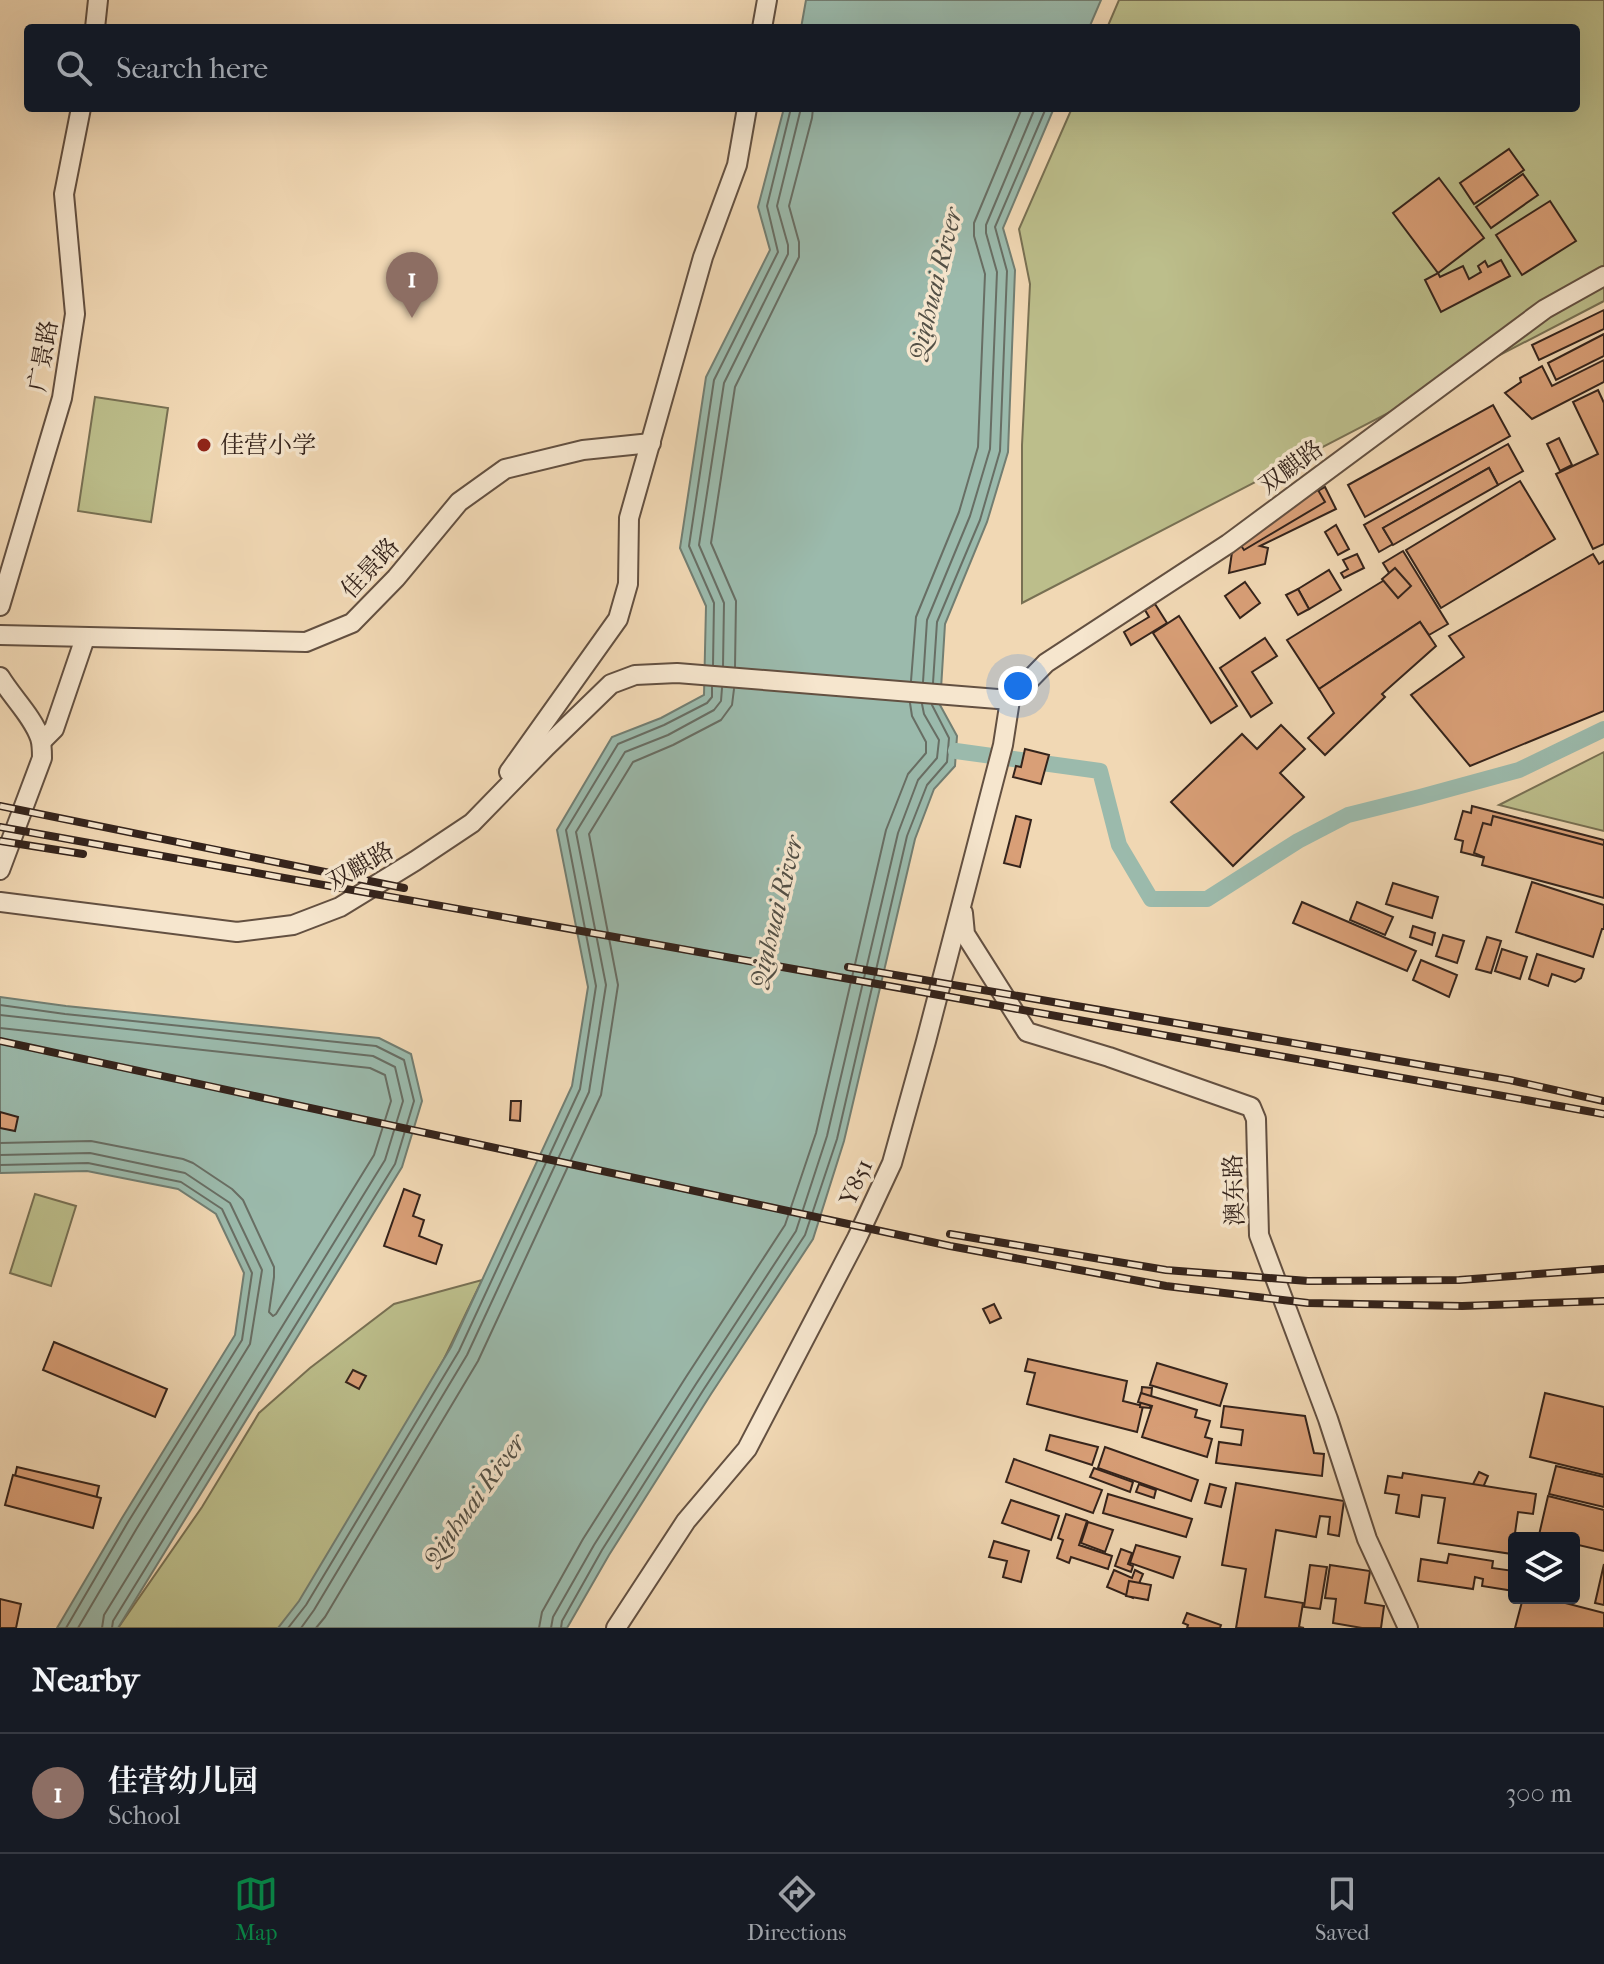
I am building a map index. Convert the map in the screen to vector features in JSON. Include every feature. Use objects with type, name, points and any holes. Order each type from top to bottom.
[{"type":"street","points":[[95,24],[98,0]]},
{"type":"street","points":[[763,24],[767,0]]},
{"type":"street","name":"广景路","points":[[0,606],[62,398],[75,314],[64,194],[80,112]]},
{"type":"street","points":[[472,823],[618,619],[628,584],[629,518],[703,257],[737,165],[746,112]]},
{"type":"street","name":"双麒路","points":[[0,902],[237,932],[293,925],[340,907],[472,823],[611,684],[635,675],[677,673],[1010,700],[1046,663],[1228,544],[1545,309],[1604,276]]},
{"type":"street","name":"佳景路","points":[[0,635],[306,642],[352,623],[396,578],[459,502],[505,469],[583,450],[651,443]]},
{"type":"street","points":[[42,741],[54,729],[85,638]]},
{"type":"street","points":[[0,677],[42,741],[42,758],[0,870]]},
{"type":"street","name":"Y851","points":[[616,1628],[686,1521],[747,1449],[857,1238],[892,1163],[1003,745],[1010,700]]},
{"type":"street","name":"澳东路","points":[[961,903],[965,934],[1027,1032],[1251,1107],[1256,1119],[1259,1235],[1328,1419],[1367,1539],[1408,1628]]},
{"type":"green space","points":[[1119,0],[1604,0],[1604,301],[1022,603],[1022,445],[1030,284],[1019,229],[1070,112],[1580,112],[1580,24],[1109,24]]},
{"type":"green space","points":[[95,397],[168,408],[151,522],[78,511]]},
{"type":"green space","points":[[1604,752],[1604,831],[1499,805]]},
{"type":"green space","points":[[35,1194],[76,1206],[51,1286],[10,1273]]},
{"type":"green space","points":[[482,1280],[444,1359],[289,1628],[118,1628],[202,1507],[259,1413],[310,1368],[394,1304]]},
{"type":"water","points":[[806,0],[1101,0],[1091,24],[802,24]]},
{"type":"water","name":"Qinhuai River","points":[[783,112],[1052,112],[1003,228],[1015,270],[1008,452],[987,522],[945,624],[940,705],[957,736],[955,766],[934,789],[915,839],[844,1141],[813,1239],[609,1555],[567,1628],[278,1628],[299,1601],[451,1347],[572,1086],[588,987],[557,830],[612,737],[661,718],[704,695],[706,606],[680,548],[706,377],[770,250],[758,207]]},
{"type":"water","points":[[0,997],[379,1038],[411,1054],[422,1101],[402,1167],[118,1628],[57,1628],[235,1335],[244,1273],[216,1214],[178,1189],[87,1171],[0,1173]]},
{"type":"building","points":[[1509,149],[1524,170],[1474,204],[1460,183]]},
{"type":"building","points":[[1523,174],[1538,195],[1491,228],[1476,207]]},
{"type":"building","points":[[1439,178],[1484,238],[1438,273],[1393,213]]},
{"type":"building","points":[[1550,201],[1576,241],[1522,275],[1496,235]]},
{"type":"building","points":[[1501,260],[1510,276],[1441,312],[1425,280],[1463,266],[1469,279],[1481,272],[1478,266],[1485,261],[1488,267]]},
{"type":"building","points":[[1604,310],[1604,329],[1539,360],[1532,345]]},
{"type":"building","points":[[1604,334],[1604,356],[1556,380],[1548,363]]},
{"type":"building","points":[[1604,360],[1604,382],[1532,419],[1505,393],[1521,382],[1520,378],[1542,366],[1552,386]]},
{"type":"building","points":[[1598,390],[1604,403],[1604,544],[1593,549],[1556,474],[1598,454],[1573,402]]},
{"type":"building","points":[[1493,405],[1510,436],[1365,517],[1348,485]]},
{"type":"building","points":[[1559,438],[1572,465],[1560,471],[1547,444]]},
{"type":"building","points":[[1508,444],[1523,471],[1498,485],[1489,468],[1383,528],[1393,544],[1379,552],[1364,525]]},
{"type":"building","points":[[1489,468],[1498,485],[1393,545],[1383,528]]},
{"type":"building","points":[[1520,481],[1555,539],[1441,608],[1406,550]]},
{"type":"building","points":[[1325,487],[1336,509],[1260,546],[1268,548],[1265,564],[1229,573],[1234,538]]},
{"type":"building","points":[[1318,490],[1325,502],[1244,550],[1236,538]]},
{"type":"building","points":[[1336,525],[1349,549],[1338,555],[1325,532]]},
{"type":"building","points":[[1403,551],[1448,624],[1429,635],[1420,622],[1319,689],[1287,640],[1391,576],[1383,563]]},
{"type":"building","points":[[1357,554],[1364,568],[1344,578],[1341,573],[1348,569],[1343,560]]},
{"type":"building","points":[[1593,554],[1599,564],[1604,561],[1604,711],[1470,766],[1411,695],[1464,657],[1449,636]]},
{"type":"building","points":[[1395,568],[1411,586],[1398,598],[1382,579]]},
{"type":"building","points":[[1329,570],[1341,590],[1309,609],[1298,589]]},
{"type":"building","points":[[1245,582],[1260,603],[1240,618],[1225,596]]},
{"type":"building","points":[[1298,589],[1309,609],[1298,615],[1286,595]]},
{"type":"building","points":[[1155,604],[1167,623],[1131,645],[1124,632],[1149,617],[1145,610]]},
{"type":"building","points":[[1179,616],[1237,706],[1211,723],[1153,633]]},
{"type":"building","points":[[1420,622],[1436,646],[1382,694],[1385,697],[1325,755],[1308,738],[1334,713],[1319,689]]},
{"type":"building","points":[[1265,638],[1277,656],[1252,672],[1272,703],[1251,717],[1220,668]]},
{"type":"building","points":[[1281,725],[1305,749],[1280,773],[1304,797],[1233,866],[1171,802],[1242,734],[1257,749]]},
{"type":"building","points":[[1025,749],[1049,755],[1041,784],[1013,777],[1016,766],[1021,767]]},
{"type":"building","points":[[1472,806],[1604,840],[1604,888],[1461,852],[1463,841],[1455,839],[1463,811],[1471,813]]},
{"type":"building","points":[[1016,816],[1031,820],[1020,867],[1004,863]]},
{"type":"building","points":[[1493,816],[1604,845],[1604,898],[1482,865],[1484,857],[1474,853],[1483,823],[1491,825]]},
{"type":"building","points":[[1532,882],[1604,905],[1604,929],[1593,957],[1516,932]]},
{"type":"building","points":[[1393,883],[1438,897],[1432,918],[1386,904]]},
{"type":"building","points":[[1302,902],[1416,951],[1407,971],[1293,923]]},
{"type":"building","points":[[1357,902],[1393,917],[1385,935],[1350,920]]},
{"type":"building","points":[[1413,926],[1435,933],[1432,945],[1410,937]]},
{"type":"building","points":[[1443,935],[1464,941],[1457,963],[1436,956]]},
{"type":"building","points":[[1487,937],[1501,941],[1491,973],[1476,969]]},
{"type":"building","points":[[1502,949],[1527,957],[1520,979],[1495,971]]},
{"type":"building","points":[[1537,954],[1584,969],[1581,978],[1575,982],[1552,974],[1548,986],[1529,979]]},
{"type":"building","points":[[1421,960],[1457,975],[1449,997],[1413,980]]},
{"type":"building","points":[[511,1101],[521,1101],[520,1121],[510,1120]]},
{"type":"building","points":[[0,1112],[18,1117],[15,1131],[0,1128]]},
{"type":"building","points":[[404,1189],[420,1195],[413,1216],[424,1220],[419,1236],[442,1245],[436,1264],[384,1246]]},
{"type":"building","points":[[994,1304],[1001,1318],[990,1323],[983,1309]]},
{"type":"building","points":[[54,1342],[167,1389],[155,1417],[43,1370]]},
{"type":"building","points":[[1028,1359],[1127,1381],[1123,1401],[1143,1406],[1137,1432],[1027,1404],[1035,1373],[1025,1371]]},
{"type":"building","points":[[1157,1363],[1227,1384],[1220,1406],[1150,1385]]},
{"type":"building","points":[[353,1370],[366,1376],[359,1389],[346,1382]]},
{"type":"building","points":[[1142,1387],[1152,1388],[1150,1408],[1140,1407]]},
{"type":"building","points":[[1141,1393],[1197,1410],[1195,1417],[1210,1421],[1205,1437],[1212,1439],[1207,1457],[1142,1437],[1152,1406],[1138,1402]]},
{"type":"building","points":[[1545,1393],[1604,1407],[1604,1475],[1530,1457]]},
{"type":"building","points":[[1224,1406],[1305,1416],[1314,1453],[1324,1454],[1322,1476],[1216,1463],[1219,1442],[1241,1445],[1243,1430],[1221,1427]]},
{"type":"building","points":[[1050,1435],[1098,1447],[1092,1465],[1046,1450]]},
{"type":"building","points":[[1105,1447],[1198,1480],[1191,1501],[1098,1468]]},
{"type":"building","points":[[1014,1459],[1102,1490],[1093,1513],[1006,1482]]},
{"type":"building","points":[[1556,1466],[1604,1477],[1604,1507],[1549,1494]]},
{"type":"building","points":[[17,1467],[99,1486],[92,1517],[10,1498]]},
{"type":"building","points":[[1094,1468],[1133,1482],[1130,1492],[1090,1477]]},
{"type":"building","points":[[1479,1472],[1488,1476],[1481,1492],[1471,1488]]},
{"type":"building","points":[[1403,1473],[1536,1494],[1533,1514],[1518,1512],[1515,1532],[1508,1532],[1508,1553],[1438,1543],[1445,1498],[1422,1495],[1419,1517],[1396,1513],[1399,1495],[1385,1493],[1388,1476],[1402,1478]]},
{"type":"building","points":[[13,1475],[101,1498],[93,1528],[5,1505]]},
{"type":"building","points":[[1236,1483],[1344,1501],[1339,1536],[1328,1534],[1330,1517],[1320,1516],[1316,1537],[1276,1530],[1265,1597],[1303,1603],[1299,1627],[1304,1628],[1236,1628],[1246,1569],[1222,1565]]},
{"type":"building","points":[[1139,1484],[1156,1490],[1154,1498],[1136,1492]]},
{"type":"building","points":[[1210,1484],[1226,1488],[1221,1507],[1205,1503]]},
{"type":"building","points":[[1108,1494],[1192,1519],[1186,1537],[1103,1513]]},
{"type":"building","points":[[1548,1496],[1604,1510],[1604,1551],[1580,1545],[1580,1532],[1540,1532]]},
{"type":"building","points":[[1011,1500],[1059,1516],[1051,1540],[1002,1523]]},
{"type":"building","points":[[1066,1514],[1087,1521],[1079,1545],[1112,1556],[1108,1569],[1071,1557],[1069,1563],[1057,1558],[1063,1540],[1058,1538]]},
{"type":"building","points":[[1088,1522],[1113,1530],[1105,1552],[1081,1543]]},
{"type":"building","points":[[994,1541],[1029,1551],[1021,1582],[1003,1577],[1007,1561],[989,1557]]},
{"type":"building","points":[[1136,1545],[1180,1557],[1173,1578],[1130,1563]]},
{"type":"building","points":[[1121,1549],[1132,1553],[1128,1564],[1133,1566],[1131,1572],[1115,1566]]},
{"type":"building","points":[[1449,1554],[1493,1561],[1492,1568],[1508,1570],[1508,1590],[1482,1586],[1483,1579],[1475,1577],[1473,1589],[1418,1581],[1421,1559],[1447,1563]]},
{"type":"building","points":[[1604,1564],[1604,1605],[1595,1603]]},
{"type":"building","points":[[1310,1565],[1327,1567],[1320,1609],[1304,1607]]},
{"type":"building","points":[[1330,1565],[1370,1571],[1365,1603],[1384,1606],[1381,1628],[1333,1623],[1336,1599],[1325,1598]]},
{"type":"building","points":[[1114,1570],[1132,1578],[1135,1570],[1143,1574],[1133,1598],[1107,1587]]},
{"type":"building","points":[[1129,1581],[1151,1585],[1148,1600],[1126,1596]]},
{"type":"building","points":[[0,1599],[21,1604],[16,1628],[0,1628]]},
{"type":"building","points":[[1521,1604],[1569,1604],[1604,1613],[1604,1628],[1515,1628]]},
{"type":"building","points":[[1187,1613],[1221,1625],[1220,1628],[1187,1628],[1188,1625],[1183,1623]]},
{"type":"waterway","points":[[956,751],[1100,771],[1119,845],[1151,899],[1207,899],[1298,841],[1348,815],[1519,770],[1604,729]]},
{"type":"railway","points":[[0,806],[404,888]]},
{"type":"railway","points":[[0,827],[1604,1114]]},
{"type":"railway","points":[[0,841],[83,854]]},
{"type":"railway","points":[[848,967],[1510,1080],[1604,1101]]},
{"type":"railway","points":[[0,1041],[950,1246],[1166,1286],[1308,1303],[1462,1306],[1604,1301]]},
{"type":"railway","points":[[950,1234],[1166,1270],[1308,1281],[1459,1280],[1604,1269]]},
{"type":"place","name":"佳营幼儿园","points":[[412,318]]},
{"type":"place","name":"佳营小学","points":[[204,445]]}]
